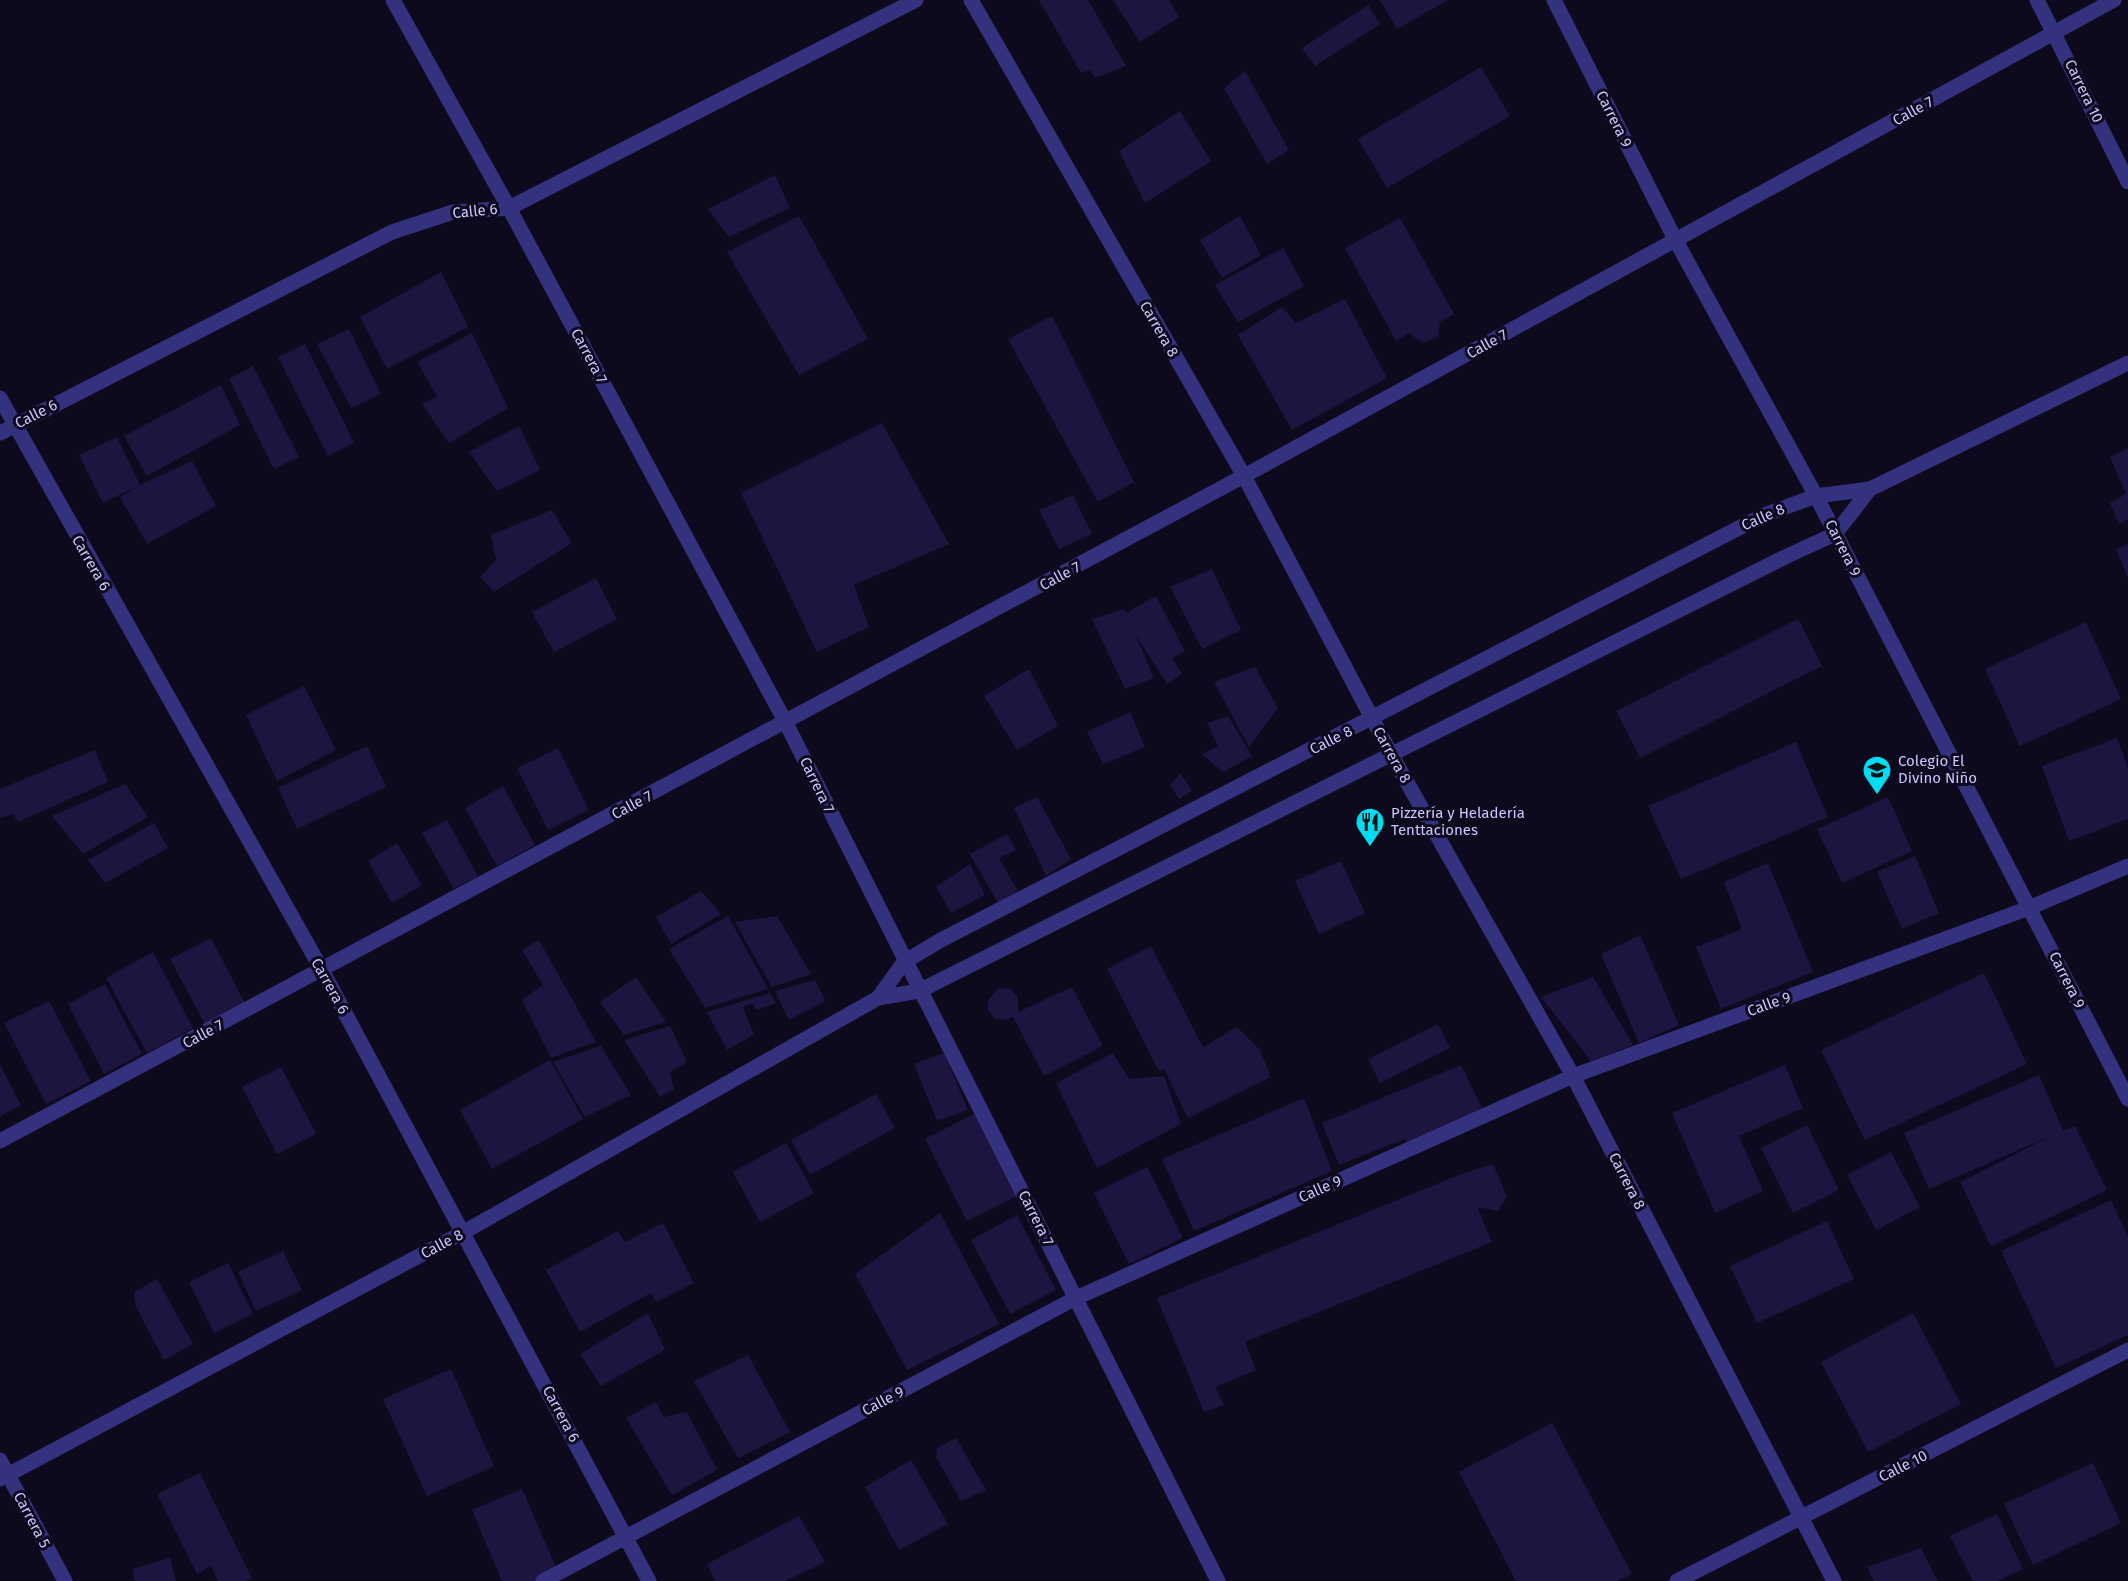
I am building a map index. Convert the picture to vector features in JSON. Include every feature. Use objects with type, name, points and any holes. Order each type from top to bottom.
[{"type":"street","name":"Carrera 7","points":[[393,0],[509,208],[786,723],[904,962],[1218,1581]]},
{"type":"street","name":"Calle 6","points":[[7,429],[392,232],[453,212],[509,208],[916,0]]},
{"type":"street","name":"Carrera 8","points":[[971,0],[1244,476],[1391,754],[1573,1076],[1834,1581]]},
{"type":"street","name":"Carrera 9","points":[[1554,0],[1676,241],[1816,496],[2128,1099]]},
{"type":"street","name":"Carrera 10","points":[[2037,0],[2128,182]]},
{"type":"street","name":"Calle 7","points":[[0,1141],[786,723],[1244,476],[2115,0]]},
{"type":"street","name":"Calle 8","points":[[878,998],[904,962],[941,940],[1373,719],[1764,514],[1816,496],[1870,489],[2128,363]]},
{"type":"street","name":"Carrera 6","points":[[0,398],[7,429],[322,970],[649,1581]]},
{"type":"street","name":"Calle 8","points":[[4,1477],[464,1232],[878,998],[920,991],[1835,534],[1870,489]]},
{"type":"street","name":"Calle 9","points":[[543,1581],[1076,1298],[1573,1076],[2029,908],[2128,866]]},
{"type":"street","name":"Calle 10","points":[[1677,1581],[2128,1350]]},
{"type":"street","name":"Carrera 5","points":[[0,1460],[4,1477],[65,1581]]},
{"type":"building","points":[[1039,0],[1088,0],[1126,66],[1095,78],[1090,70],[1081,73]]},
{"type":"building","points":[[1113,0],[1169,0],[1179,17],[1140,42]]},
{"type":"building","points":[[1380,0],[1448,0],[1397,29]]},
{"type":"building","points":[[1368,5],[1380,24],[1315,66],[1302,48]]},
{"type":"building","points":[[1481,67],[1510,116],[1387,188],[1358,139]]},
{"type":"building","points":[[1245,71],[1289,150],[1267,164],[1224,88]]},
{"type":"building","points":[[1180,111],[1211,161],[1145,203],[1119,151]]},
{"type":"building","points":[[775,175],[790,208],[729,237],[708,209]]},
{"type":"building","points":[[799,216],[868,339],[799,375],[727,252]]},
{"type":"building","points":[[1240,216],[1261,255],[1222,278],[1200,240]]},
{"type":"building","points":[[1400,218],[1454,314],[1440,322],[1438,337],[1423,343],[1409,333],[1396,341],[1345,248]]},
{"type":"building","points":[[1283,248],[1304,286],[1238,322],[1215,285]]},
{"type":"building","points":[[441,272],[468,327],[387,369],[360,317]]},
{"type":"building","points":[[1345,299],[1387,378],[1292,430],[1238,335],[1282,307],[1296,323]]},
{"type":"building","points":[[1052,316],[1134,482],[1098,502],[1008,339]]},
{"type":"building","points":[[349,329],[381,394],[351,408],[317,344]]},
{"type":"building","points":[[472,333],[508,408],[449,443],[422,404],[437,396],[417,362]]},
{"type":"building","points":[[305,344],[354,443],[328,456],[278,357]]},
{"type":"building","points":[[253,366],[299,457],[274,469],[229,379]]},
{"type":"building","points":[[221,385],[240,425],[147,476],[124,436]]},
{"type":"building","points":[[882,423],[949,544],[854,585],[869,627],[817,652],[741,493]]},
{"type":"building","points":[[519,426],[540,470],[497,491],[469,452]]},
{"type":"building","points":[[117,437],[140,485],[192,461],[216,506],[147,544],[120,497],[138,486],[103,503],[79,455]]},
{"type":"building","points":[[2128,448],[2128,519],[2119,524],[2110,503],[2126,494],[2110,457]]},
{"type":"building","points":[[1073,495],[1092,534],[1059,549],[1039,510]]},
{"type":"building","points":[[552,510],[572,543],[494,592],[480,577],[496,560],[491,535]]},
{"type":"building","points":[[2128,544],[2128,578],[2116,549]]},
{"type":"building","points":[[1212,569],[1241,630],[1202,649],[1170,587]]},
{"type":"building","points":[[596,578],[617,619],[554,652],[532,612]]},
{"type":"building","points":[[1156,596],[1185,651],[1172,658],[1182,674],[1167,684],[1135,634],[1154,678],[1125,689],[1092,619],[1124,609],[1126,613]]},
{"type":"building","points":[[1798,619],[1822,666],[1640,758],[1616,711]]},
{"type":"building","points":[[2086,622],[2121,699],[2020,746],[1985,669]]},
{"type":"building","points":[[1255,667],[1278,708],[1249,747],[1214,682]]},
{"type":"building","points":[[1029,669],[1058,726],[1017,750],[984,696]]},
{"type":"building","points":[[304,686],[336,750],[277,781],[246,715]]},
{"type":"building","points":[[1130,712],[1145,747],[1103,764],[1087,732]]},
{"type":"building","points":[[1228,716],[1252,756],[1223,772],[1202,754],[1218,746],[1207,723]]},
{"type":"building","points":[[2117,738],[2128,768],[2128,819],[2069,841],[2042,766]]},
{"type":"building","points":[[1796,742],[1828,817],[1681,879],[1648,806]]},
{"type":"building","points":[[367,746],[386,787],[297,829],[278,788]]},
{"type":"building","points":[[558,748],[589,810],[548,830],[517,768]]},
{"type":"building","points":[[95,750],[108,782],[18,822],[13,814],[0,818],[0,789]]},
{"type":"building","points":[[1181,773],[1192,791],[1179,799],[1170,785]]},
{"type":"building","points":[[125,784],[148,817],[83,854],[52,816]]},
{"type":"building","points":[[503,786],[535,845],[497,866],[465,808]]},
{"type":"building","points":[[1037,797],[1071,859],[1046,876],[1014,808]]},
{"type":"building","points":[[1888,797],[1912,851],[1842,883],[1817,829]]},
{"type":"building","points":[[447,820],[478,876],[454,889],[422,833]]},
{"type":"building","points":[[154,823],[168,848],[105,883],[88,860]]},
{"type":"building","points":[[1007,834],[1016,850],[999,858],[1018,891],[998,903],[970,854]]},
{"type":"building","points":[[397,843],[422,885],[392,903],[368,861]]},
{"type":"building","points":[[1915,856],[1939,913],[1902,929],[1877,872]]},
{"type":"building","points":[[1341,861],[1365,913],[1319,934],[1295,881]]},
{"type":"building","points":[[1768,863],[1813,972],[1721,1009],[1696,947],[1742,929],[1724,882]]},
{"type":"building","points":[[970,864],[985,895],[951,913],[936,887]]},
{"type":"building","points":[[701,891],[721,914],[671,944],[656,917]]},
{"type":"building","points":[[728,916],[768,989],[705,1008],[669,949]]},
{"type":"building","points":[[777,916],[811,974],[772,987],[735,922]]},
{"type":"building","points":[[1640,935],[1679,1025],[1639,1043],[1601,954]]},
{"type":"building","points":[[211,938],[245,1003],[205,1024],[170,959]]},
{"type":"building","points":[[539,940],[596,1042],[551,1058],[522,1000],[543,985],[522,950]]},
{"type":"building","points":[[1151,946],[1203,1047],[1237,1027],[1260,1050],[1271,1077],[1188,1118],[1164,1069],[1159,1071],[1107,969]]},
{"type":"building","points":[[153,952],[193,1028],[147,1053],[106,978]]},
{"type":"building","points":[[1984,973],[2027,1064],[1865,1140],[1821,1050]]},
{"type":"building","points":[[636,977],[666,1022],[624,1035],[600,1002]]},
{"type":"building","points":[[1593,977],[1633,1045],[1591,1061],[1541,997]]},
{"type":"building","points":[[815,980],[825,1001],[789,1020],[775,991]]},
{"type":"building","points":[[105,984],[142,1054],[104,1074],[68,1004]]},
{"type":"building","points":[[1072,987],[1103,1046],[1044,1076],[1013,1017],[1005,1020],[995,1019],[988,1010],[988,1000],[999,988],[1010,989],[1018,997],[1018,1012]]},
{"type":"building","points":[[770,993],[776,1003],[757,1010],[752,1003],[743,1007],[754,1035],[727,1050],[707,1012]]},
{"type":"building","points":[[49,1001],[91,1081],[46,1104],[4,1023]]},
{"type":"building","points":[[1438,1024],[1450,1048],[1380,1083],[1368,1059]]},
{"type":"building","points":[[670,1026],[687,1062],[670,1072],[674,1089],[660,1097],[624,1040]]},
{"type":"building","points":[[601,1046],[631,1095],[585,1117],[553,1062]]},
{"type":"building","points":[[944,1053],[968,1110],[937,1121],[914,1064]]},
{"type":"building","points":[[1113,1053],[1129,1079],[1164,1076],[1181,1124],[1097,1168],[1056,1083]]},
{"type":"building","points":[[550,1060],[583,1119],[492,1169],[460,1110]]},
{"type":"building","points":[[0,1065],[21,1105],[0,1116]]},
{"type":"building","points":[[1461,1065],[1484,1112],[1410,1146],[1405,1139],[1339,1165],[1322,1123]]},
{"type":"building","points":[[1785,1065],[1803,1108],[1739,1136],[1763,1191],[1715,1213],[1672,1113]]},
{"type":"building","points":[[281,1067],[316,1134],[277,1154],[242,1087]]},
{"type":"building","points":[[2039,1075],[2063,1130],[2075,1126],[2107,1190],[1991,1246],[1960,1182],[2053,1135],[1929,1189],[1904,1133]]},
{"type":"building","points":[[876,1094],[895,1128],[810,1175],[791,1140]]},
{"type":"building","points":[[1304,1098],[1332,1171],[1194,1231],[1162,1159]]},
{"type":"building","points":[[976,1113],[1019,1195],[967,1221],[925,1139]]},
{"type":"building","points":[[1807,1125],[1839,1190],[1793,1213],[1761,1148]]},
{"type":"building","points":[[786,1143],[814,1193],[760,1222],[733,1172]]},
{"type":"building","points":[[1891,1152],[1920,1207],[1876,1230],[1847,1175]]},
{"type":"building","points":[[1493,1164],[1507,1197],[1498,1211],[1477,1207],[1492,1242],[1245,1342],[1256,1370],[1215,1387],[1224,1405],[1204,1412],[1157,1298],[1461,1174]]},
{"type":"building","points":[[1147,1167],[1183,1238],[1129,1264],[1094,1193]]},
{"type":"building","points":[[2111,1200],[2128,1237],[2128,1335],[2056,1368],[2001,1251]]},
{"type":"building","points":[[940,1213],[999,1324],[907,1370],[855,1274]]},
{"type":"building","points":[[1017,1215],[1056,1290],[1010,1314],[971,1240]]},
{"type":"building","points":[[1827,1221],[1854,1279],[1757,1323],[1730,1266]]},
{"type":"building","points":[[663,1223],[694,1283],[656,1302],[651,1293],[580,1332],[546,1270],[618,1231],[625,1242]]},
{"type":"building","points":[[283,1251],[302,1290],[256,1311],[238,1272]]},
{"type":"building","points":[[228,1263],[253,1314],[214,1333],[189,1282]]},
{"type":"building","points":[[157,1279],[193,1344],[164,1360],[136,1307],[134,1292]]},
{"type":"building","points":[[648,1313],[665,1350],[601,1386],[580,1354]]},
{"type":"building","points":[[1913,1313],[1961,1404],[1868,1452],[1821,1362]]},
{"type":"building","points":[[748,1355],[790,1432],[738,1458],[694,1381]]},
{"type":"building","points":[[451,1369],[494,1466],[427,1496],[383,1399]]},
{"type":"building","points":[[656,1402],[664,1417],[687,1412],[717,1470],[672,1495],[626,1418]]},
{"type":"building","points":[[1552,1423],[1632,1574],[1618,1581],[1516,1581],[1459,1472]]},
{"type":"building","points":[[956,1438],[986,1490],[961,1501],[936,1457],[937,1448]]},
{"type":"building","points":[[911,1460],[948,1524],[899,1550],[865,1487]]},
{"type":"building","points":[[2093,1463],[2121,1523],[2033,1565],[2004,1504]]},
{"type":"building","points":[[200,1473],[252,1578],[246,1581],[218,1581],[211,1566],[197,1574],[157,1494]]},
{"type":"building","points":[[522,1489],[558,1572],[537,1581],[502,1581],[472,1510]]},
{"type":"building","points":[[1997,1514],[2023,1569],[1998,1581],[1973,1581],[1950,1536]]},
{"type":"building","points":[[799,1516],[825,1562],[786,1581],[715,1581],[707,1564]]},
{"type":"building","points":[[1921,1548],[1938,1581],[1874,1581],[1867,1567]]},
{"type":"building","points":[[170,1558],[176,1581],[135,1581],[132,1569]]},
{"type":"place","name":"Colegio El Divino Niño","points":[[1877,796]]},
{"type":"place","name":"Pizzería y Heladería Tenttaciones","points":[[1370,848]]}]
